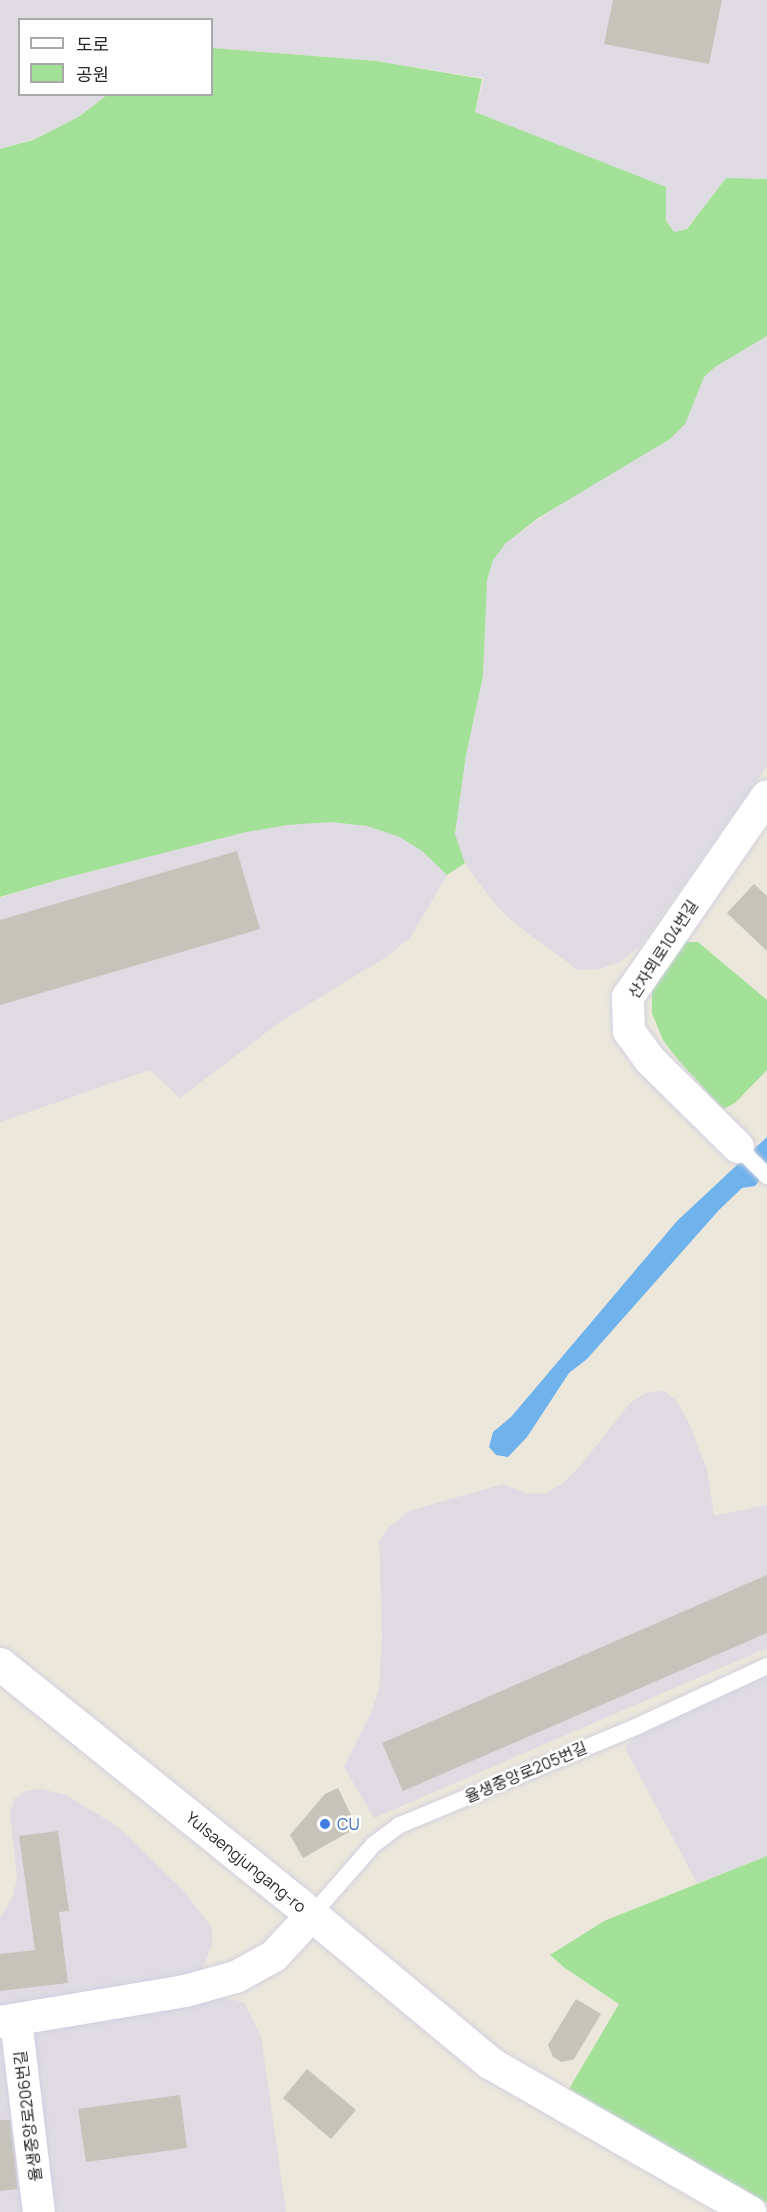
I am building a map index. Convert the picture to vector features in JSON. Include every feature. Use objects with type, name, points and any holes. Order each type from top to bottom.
[{"type":"street","name":"산자뫼로104번길","points":[[738,1147],[650,1060],[629,1032],[628,997],[767,796]]},
{"type":"street","name":"Yulsaengjungang-ro","points":[[0,1664],[312,1915],[490,2063]]},
{"type":"street","points":[[8,2021],[185,1991],[236,1977],[274,1956],[312,1915]]},
{"type":"street","name":"율생중앙로206번길","points":[[8,2021],[39,2212]]},
{"type":"street","points":[[490,2063],[750,2212]]},
{"type":"lane","name":"산자뫼로104번길","points":[[738,1147],[767,1176]]},
{"type":"lane","name":"율생중앙로205번길","points":[[312,1915],[372,1845],[400,1825],[638,1726],[767,1666]]},
{"type":"shaded area","points":[[0,0],[767,0],[767,179],[726,178],[686,229],[674,233],[666,221],[665,187],[475,112],[484,78],[376,61],[213,48],[213,18],[18,18],[18,96],[106,96],[80,116],[55,129],[33,139],[0,149]]},
{"type":"shaded area","points":[[767,336],[767,766],[640,946],[620,962],[600,969],[578,970],[515,924],[492,901],[465,863],[458,847],[455,834],[466,755],[483,676],[487,580],[493,560],[505,543],[576,494],[670,439],[685,423],[704,377],[715,367]]},
{"type":"shaded area","points":[[331,822],[367,826],[400,837],[422,851],[447,875],[410,938],[386,957],[280,1022],[180,1098],[150,1070],[0,1122],[0,898],[61,879],[246,832],[288,825]]},
{"type":"shaded area","points":[[663,1391],[676,1400],[689,1423],[707,1470],[714,1516],[767,1505],[767,1648],[374,1818],[344,1767],[370,1715],[379,1689],[382,1637],[379,1541],[389,1527],[409,1511],[503,1484],[528,1494],[546,1493],[562,1484],[580,1466],[631,1402],[646,1393]]},
{"type":"shaded area","points":[[767,1676],[767,1856],[697,1883],[625,1748],[635,1736]]},
{"type":"shaded area","points":[[41,1789],[66,1795],[117,1826],[182,1889],[211,1926],[213,1942],[201,1973],[74,1997],[0,2006],[0,1918],[13,1896],[17,1878],[10,1815],[14,1799],[26,1791]]},
{"type":"shaded area","points":[[217,1997],[244,2002],[261,2036],[286,2212],[0,2212],[0,2035]]},
{"type":"green space","points":[[213,48],[376,61],[482,79],[475,112],[666,187],[666,221],[674,232],[687,229],[726,178],[767,179],[767,336],[715,367],[704,377],[685,424],[670,439],[538,518],[506,543],[493,560],[487,580],[483,676],[466,755],[455,834],[465,863],[447,875],[422,851],[400,837],[367,826],[331,822],[288,825],[246,832],[61,879],[0,897],[0,149],[33,140],[80,116],[106,96],[213,96]]},
{"type":"green space","points":[[686,942],[698,942],[767,1000],[767,1070],[735,1103],[723,1109],[663,1040],[652,1013],[652,994],[658,975],[676,948]]},
{"type":"green space","points":[[767,1856],[767,2203],[569,2089],[619,2004],[565,1968],[550,1955],[604,1921]]},
{"type":"water","points":[[767,1137],[767,1171],[755,1186],[742,1188],[719,1210],[587,1359],[569,1373],[527,1437],[508,1457],[496,1455],[489,1447],[493,1432],[511,1417],[677,1221]]},
{"type":"building","points":[[613,0],[722,0],[709,64],[604,44]]},
{"type":"building","points":[[237,851],[260,929],[0,1005],[0,920]]},
{"type":"building","points":[[754,884],[767,896],[767,951],[727,913]]},
{"type":"building","points":[[767,1575],[767,1633],[403,1791],[382,1743]]},
{"type":"building","name":"CU","points":[[338,1788],[351,1815],[349,1832],[303,1858],[290,1835],[325,1794]]},
{"type":"building","points":[[58,1831],[69,1911],[59,1912],[68,1983],[0,1991],[0,1954],[35,1950],[19,1836]]},
{"type":"building","points":[[576,1999],[601,2014],[574,2059],[562,2062],[553,2057],[548,2045]]},
{"type":"building","points":[[307,2069],[356,2110],[331,2139],[283,2098]]},
{"type":"building","points":[[180,2095],[187,2148],[86,2162],[78,2109]]},
{"type":"building","points":[[0,2120],[10,2120],[18,2189],[0,2191]]},
{"type":"place","name":"CU","points":[[325,1824]]}]
